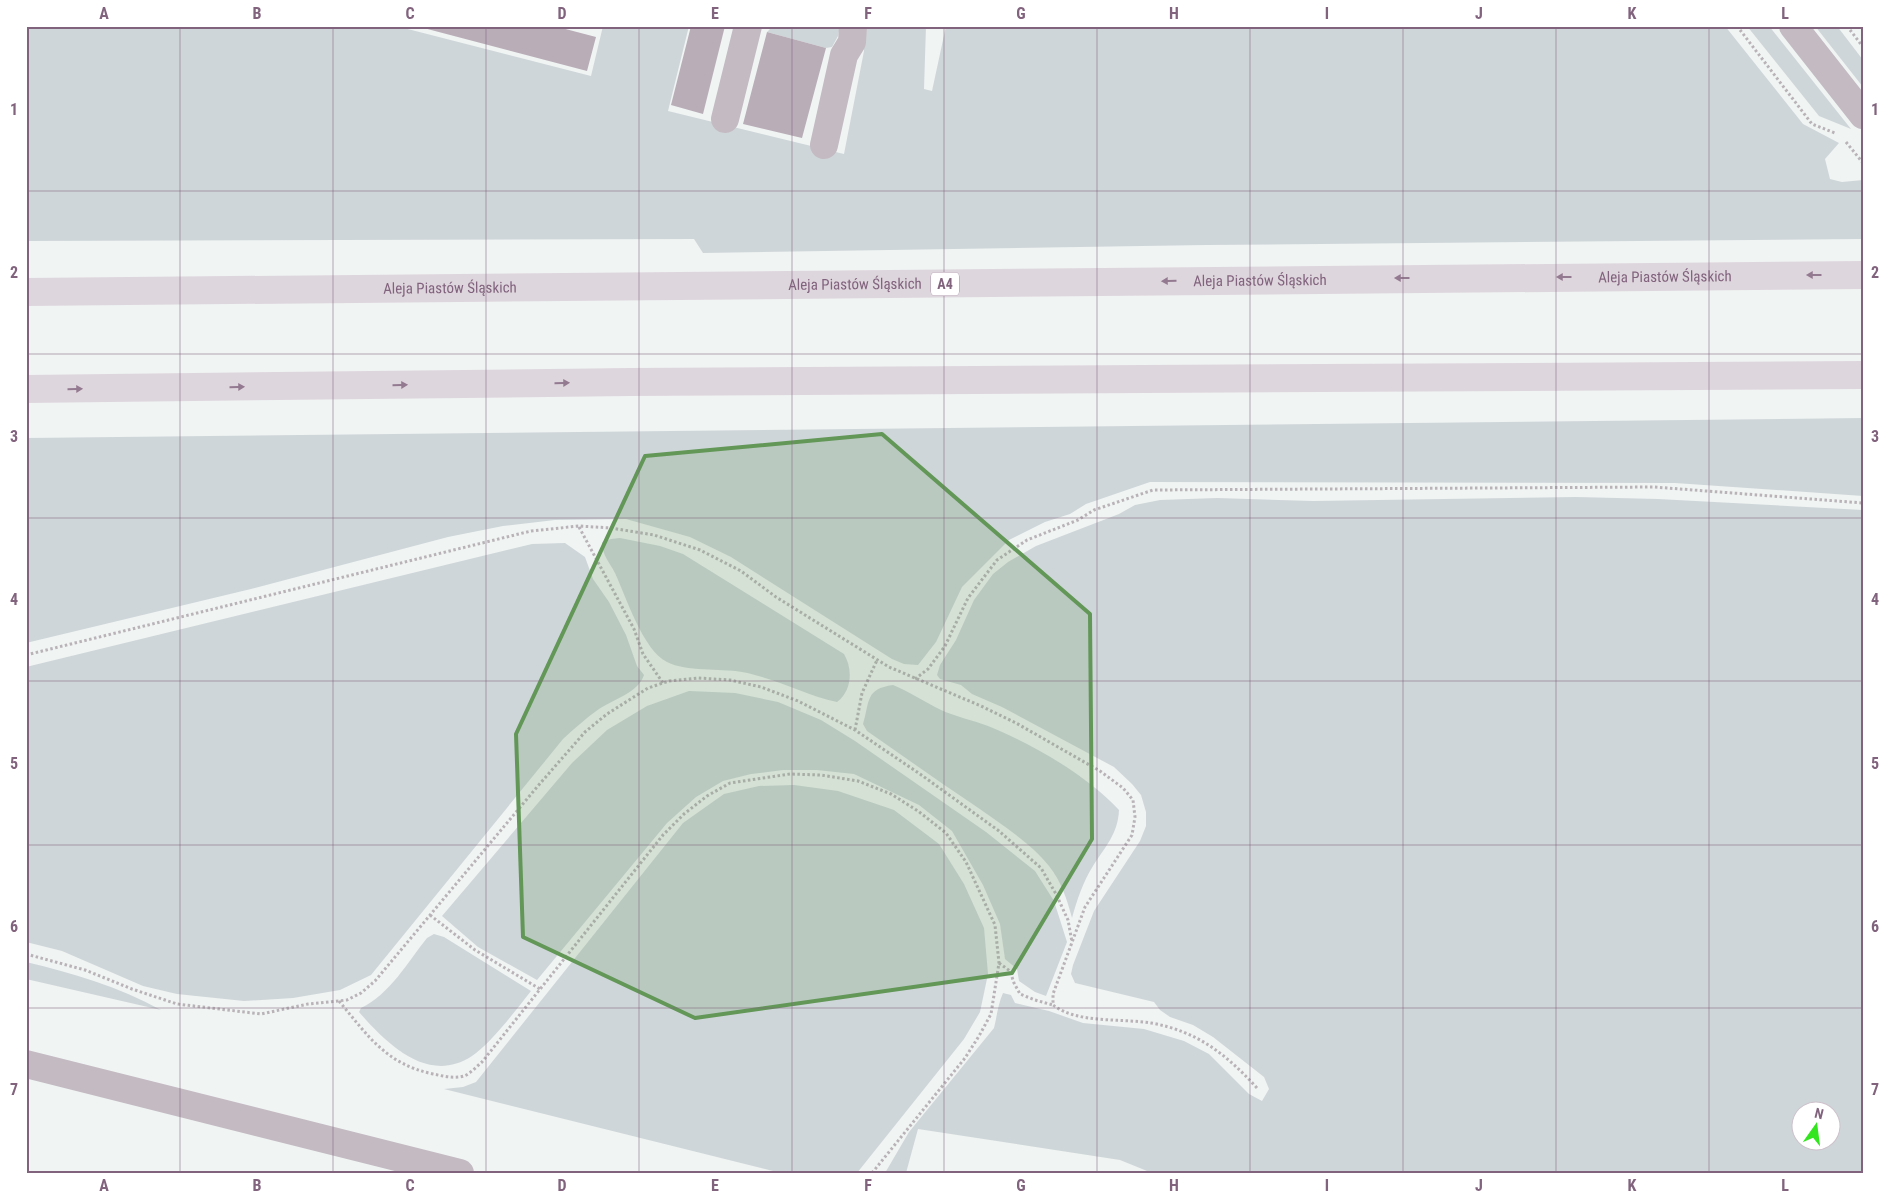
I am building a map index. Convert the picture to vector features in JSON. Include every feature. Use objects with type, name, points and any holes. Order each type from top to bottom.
[{"type":"highway","name":"Aleja Piastów Śląskich","points":[[26,292],[1863,275]]},
{"type":"highway","points":[[26,390],[630,382],[1863,375]]},
{"type":"street","points":[[725,119],[748,26]]},
{"type":"street","points":[[824,145],[844,54],[852,42],[853,26]]},
{"type":"street","points":[[1793,26],[1863,115]]},
{"type":"street","points":[[26,1064],[460,1173]]},
{"type":"path","points":[[1737,26],[1812,124],[1835,133],[1848,144],[1863,163]]},
{"type":"path","points":[[1846,26],[1863,47]]},
{"type":"path","points":[[915,679],[928,669],[945,646],[968,598],[997,560],[1026,540],[1078,520],[1094,510],[1153,490],[1654,488],[1863,503]]},
{"type":"path","points":[[26,655],[531,531],[579,526],[612,528],[654,535],[700,550],[741,571],[776,597],[877,660],[915,679],[981,706],[1016,723],[1100,771],[1123,788],[1133,800],[1135,817],[1132,835],[1085,907],[1053,994],[1053,1005]]},
{"type":"path","points":[[579,526],[634,629],[643,654],[663,683]]},
{"type":"path","points":[[855,730],[862,693],[877,660]]},
{"type":"path","points":[[26,954],[85,970],[132,989],[177,1004],[201,1008],[261,1014],[308,1004],[347,1000],[362,993],[375,981],[585,732],[608,714],[642,692],[663,683],[698,678],[730,680],[761,687],[798,700],[855,730],[920,774],[999,831],[1041,868],[1068,920],[1072,942]]},
{"type":"path","points":[[338,1001],[366,1033],[399,1063],[416,1071],[448,1078],[464,1076],[482,1062],[663,835],[684,814],[707,796],[730,783],[790,774],[821,775],[858,781],[891,794],[918,811],[946,833],[966,862],[995,925],[999,962],[990,1014],[979,1036],[964,1058],[872,1173]]},
{"type":"path","points":[[430,914],[475,950],[540,989]]},
{"type":"path","points":[[999,962],[1010,970],[1020,994],[1078,1016],[1150,1023],[1185,1032],[1212,1046],[1242,1071],[1257,1088]]},
{"type":"highlighted area","points":[[882,434],[1090,614],[1092,839],[1012,973],[695,1018],[523,937],[516,734],[645,456]]},
{"type":"shaded area","points":[[26,26],[396,26],[591,76],[603,26],[689,26],[668,111],[844,154],[864,51],[863,26],[926,26],[924,89],[932,91],[946,26],[1725,26],[1803,124],[1839,143],[1825,159],[1830,179],[1842,182],[1863,180],[1863,239],[1206,245],[703,253],[694,239],[26,241]]},
{"type":"shaded area","points":[[770,26],[840,26],[838,36],[832,47],[826,48],[767,32]]},
{"type":"shaded area","points":[[1747,26],[1769,26],[1851,129],[1819,116]]},
{"type":"shaded area","points":[[1815,26],[1837,26],[1863,60],[1863,87]]},
{"type":"shaded area","points":[[1863,418],[1863,496],[1675,483],[1150,482],[1086,504],[1070,514],[1045,522],[1009,540],[962,587],[936,642],[918,665],[904,664],[892,659],[731,557],[690,537],[626,519],[555,520],[503,526],[448,537],[251,589],[26,643],[26,438]]},
{"type":"shaded area","points":[[1576,497],[1658,499],[1863,510],[1863,1173],[1152,1173],[1120,1160],[918,1129],[906,1173],[885,1173],[909,1132],[994,1028],[1003,993],[1011,995],[1015,1003],[1049,1011],[1083,1023],[1144,1029],[1184,1041],[1209,1054],[1249,1094],[1262,1101],[1269,1089],[1264,1077],[1213,1037],[1193,1025],[1170,1017],[1160,1010],[1154,1002],[1075,983],[1071,974],[1073,965],[1094,911],[1140,841],[1146,826],[1146,812],[1141,795],[1114,767],[1002,707],[972,694],[961,685],[940,679],[937,675],[940,665],[956,640],[974,600],[993,574],[1008,562],[1036,546],[1119,514],[1135,505],[1160,500],[1217,498],[1313,501]]},
{"type":"shaded area","points":[[620,538],[660,546],[683,554],[844,654],[850,673],[846,692],[837,702],[754,675],[742,672],[684,667],[667,662],[658,656],[636,622],[602,547],[602,542]]},
{"type":"shaded area","points":[[565,543],[585,557],[593,579],[609,602],[626,635],[637,666],[644,675],[637,686],[631,691],[599,709],[563,739],[371,975],[340,990],[293,998],[244,1001],[177,994],[143,986],[62,951],[26,942],[26,667],[532,544]]},
{"type":"shaded area","points":[[893,685],[941,710],[1005,733],[1040,751],[1092,785],[1119,810],[1113,833],[1086,878],[1072,918],[1060,884],[1042,857],[1004,826],[867,731],[863,724],[870,697],[877,690]]},
{"type":"shaded area","points":[[689,691],[735,693],[778,702],[821,720],[855,741],[986,832],[1035,871],[1054,901],[1067,942],[1046,996],[1035,992],[1019,981],[1017,969],[1005,959],[1000,924],[983,885],[952,831],[919,805],[854,774],[817,770],[783,770],[751,774],[723,781],[696,797],[667,823],[537,980],[478,947],[442,916],[572,763],[607,730],[647,706]]},
{"type":"shaded area","points":[[794,785],[838,791],[894,810],[939,844],[964,884],[984,928],[988,974],[980,1012],[964,1039],[857,1173],[781,1173],[444,1089],[463,1087],[476,1082],[683,823],[724,794],[759,786]]},
{"type":"shaded area","points":[[434,934],[444,937],[531,991],[503,1026],[472,1056],[456,1064],[440,1066],[424,1063],[409,1057],[395,1048],[359,1012],[361,1008],[381,995],[427,938]]},
{"type":"shaded area","points":[[26,962],[61,971],[129,994],[161,1010],[26,979]]},
{"type":"building","points":[[416,26],[554,26],[596,37],[587,71]]},
{"type":"building","points":[[691,26],[725,26],[703,114],[671,105]]},
{"type":"building","points":[[767,32],[826,48],[802,138],[743,124]]}]
